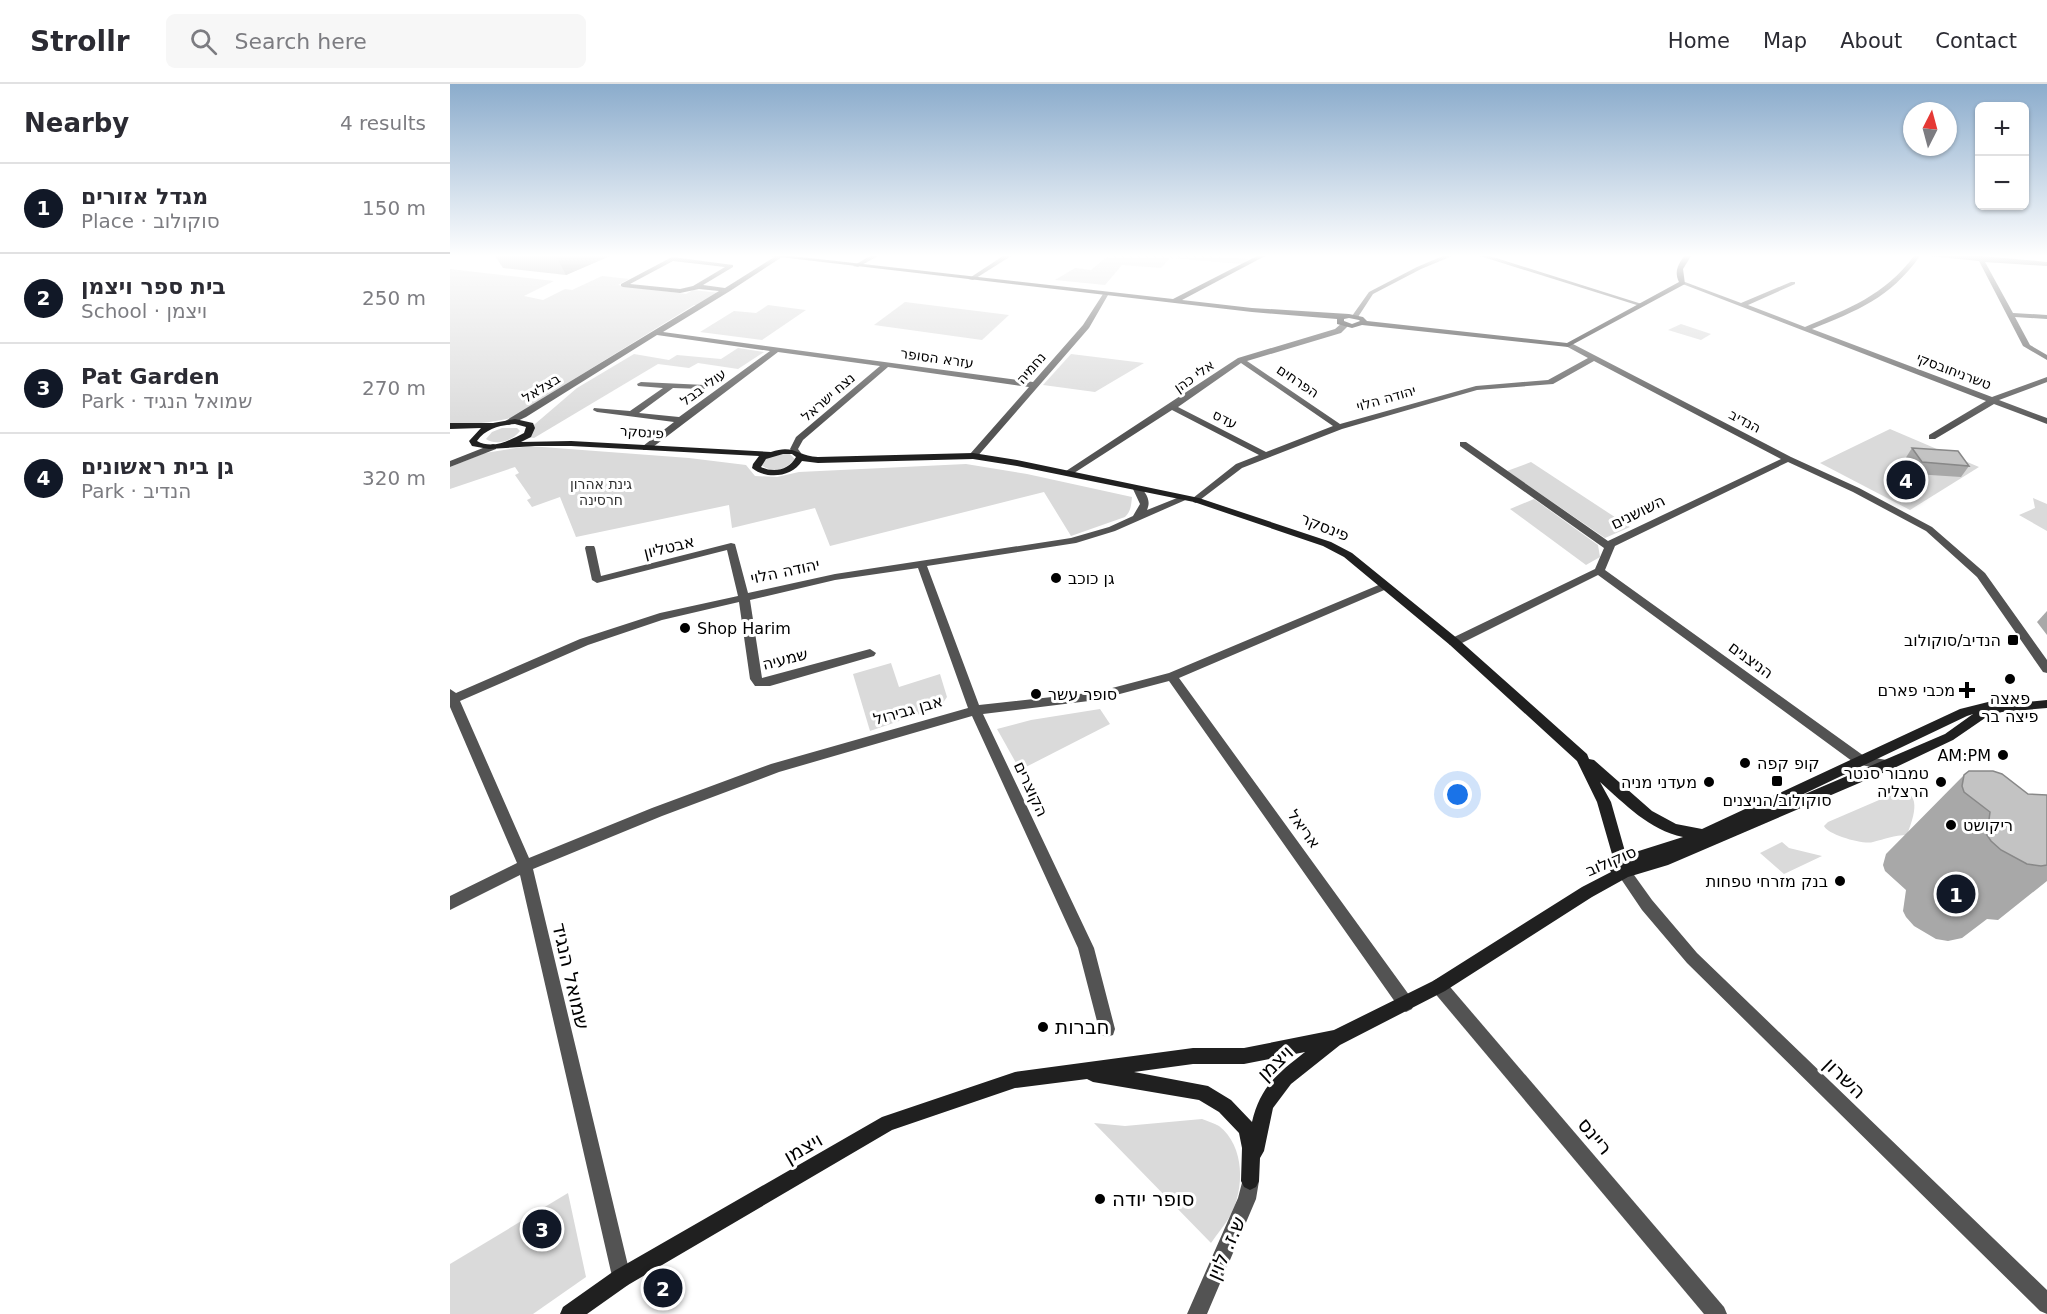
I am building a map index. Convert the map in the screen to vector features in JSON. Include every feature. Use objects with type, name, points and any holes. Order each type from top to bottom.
[{"type":"street","name":"בצלאל","points":[[502,424],[523,416],[689,313]]},
{"type":"street","name":"נחמיה","points":[[973,456],[1086,326],[1094,313]]},
{"type":"street","points":[[1275,313],[1343,321],[1358,313]]},
{"type":"street","points":[[1568,345],[1626,313]]},
{"type":"street","name":"טשרניחובסקי","points":[[1765,313],[2047,421]]},
{"type":"street","points":[[1806,328],[1841,313]]},
{"type":"street","points":[[2010,315],[2047,317]]},
{"type":"street","points":[[2010,315],[2026,346],[2047,358]]},
{"type":"street","points":[[1356,316],[1363,319],[1364,323]]},
{"type":"street","name":"הנדיב","points":[[1343,321],[1356,326],[1364,323],[1568,345],[1929,529],[1981,576],[2047,669]]},
{"type":"street","name":"אלי כהן","points":[[1068,473],[1241,360],[1338,331],[1343,321]]},
{"type":"street","name":"עזרא הסופר","points":[[656,333],[1035,385]]},
{"type":"street","name":"עולי בבל","points":[[646,448],[777,349]]},
{"type":"street","name":"יהודה הלוי","points":[[451,696],[584,642],[660,617],[835,577],[1072,541],[1191,499],[1239,466],[1339,427],[1476,388],[1550,382],[1594,358]]},
{"type":"street","name":"הפרחים","points":[[1241,360],[1339,427]]},
{"type":"street","name":"נצח ישראל","points":[[798,455],[794,449],[799,440],[887,364]]},
{"type":"street","name":"בצלאל","points":[[530,428],[536,415],[588,374]]},
{"type":"street","points":[[1932,437],[1994,400],[2047,379]]},
{"type":"street","points":[[641,384],[671,387],[684,384],[702,387]]},
{"type":"street","points":[[632,414],[671,387]]},
{"type":"street","name":"עדס","points":[[1172,407],[1265,455]]},
{"type":"street","points":[[597,410],[681,420]]},
{"type":"street","name":"פינסקר","points":[[502,424],[521,422],[546,437],[590,444]]},
{"type":"street","points":[[450,428],[502,424]]},
{"type":"street","points":[[450,459],[483,430],[502,424]]},
{"type":"street","points":[[450,428],[467,433],[479,447],[509,444],[522,438],[530,428]]},
{"type":"street","name":"פינסקר","points":[[509,444],[590,444],[692,452],[769,454],[782,451],[818,460],[973,456],[1191,499],[1327,544],[1348,555],[1454,642],[1582,758],[1602,795],[1622,868]]},
{"type":"street","points":[[1463,444],[1612,544]]},
{"type":"street","points":[[450,464],[493,447]]},
{"type":"street","name":"פינסקר","points":[[692,452],[757,464],[757,468],[764,472],[866,459]]},
{"type":"street","points":[[757,464],[769,454]]},
{"type":"street","points":[[786,470],[797,464],[798,455]]},
{"type":"street","name":"השושנים","points":[[1599,571],[1612,544],[1788,459]]},
{"type":"street","points":[[1136,519],[1146,506],[1146,500],[1138,489]]},
{"type":"street","name":"אבטליון","points":[[590,548],[597,580],[731,546],[744,597]]},
{"type":"street","name":"הקוצרים","points":[[921,563],[969,696],[1086,948],[1107,1029]]},
{"type":"street","points":[[1454,642],[1599,571]]},
{"type":"street","name":"הניצנים","points":[[1599,571],[1861,760],[1887,765]]},
{"type":"street","name":"אבן גבירול","points":[[450,903],[525,866],[657,812],[776,768],[976,710],[1097,696],[1172,676],[1385,586]]},
{"type":"street","name":"שמעיה","points":[[744,597],[756,679],[759,683],[770,682],[870,653]]},
{"type":"street","name":"אריאל","points":[[1172,676],[1406,1004]]},
{"type":"street","name":"שמואל הנגיד","points":[[451,696],[525,866],[621,1278]]},
{"type":"street","name":"סוקולוב","points":[[1587,892],[1622,868],[1700,834],[1720,828],[1964,711],[2010,701],[2047,698]]},
{"type":"street","name":"סוקולוב","points":[[1622,868],[1663,861],[1949,737],[1984,713],[2002,708],[2047,704]]},
{"type":"street","points":[[1582,758],[1647,815],[1673,829],[1700,834]]},
{"type":"street","name":"השרון","points":[[1622,868],[1647,905],[1692,958],[2047,1304]]},
{"type":"street","name":"ויצמן","points":[[1250,1181],[1265,1104],[1285,1078],[1336,1038],[1439,986],[1587,892]]},
{"type":"street","name":"ריינס","points":[[1439,986],[1716,1314]]},
{"type":"street","name":"ויצמן","points":[[570,1314],[621,1278],[888,1123],[1015,1080],[1193,1056],[1244,1056],[1336,1038]]},
{"type":"street","name":"ויצמן","points":[[1079,1071],[1202,1092],[1225,1106],[1247,1129],[1251,1149],[1250,1181]]},
{"type":"street","name":"ש.ז. לוין","points":[[1197,1314],[1247,1199],[1250,1181]]},
{"type":"green space","points":[[450,313],[680,313],[511,418],[480,423],[450,423]]},
{"type":"green space","points":[[730,313],[801,313],[762,340],[700,332]]},
{"type":"green space","points":[[890,313],[1009,315],[982,340],[874,325]]},
{"type":"green space","points":[[1681,324],[1711,334],[1701,340],[1668,330]]},
{"type":"green space","points":[[738,348],[764,352],[738,369],[698,363],[689,368],[658,364],[534,438],[528,437],[528,430],[577,388],[634,354],[669,360],[677,355],[721,359]]},
{"type":"green space","points":[[1071,354],[1144,363],[1095,392],[1043,385]]},
{"type":"green space","points":[[502,428],[517,428],[520,431],[504,441],[494,442],[486,439],[492,432]]},
{"type":"green space","points":[[1890,429],[1979,467],[1910,510],[1820,463]]},
{"type":"green space","name":"גינת אהרון חרסינה","points":[[529,446],[689,458],[746,465],[755,476],[777,477],[799,472],[966,464],[1027,474],[1132,497],[1130,510],[1125,517],[1071,536],[1044,492],[830,546],[815,508],[732,528],[729,505],[576,537],[560,497],[532,507],[527,500],[531,498],[515,475],[519,473],[515,467],[450,489],[450,467],[485,453]]},
{"type":"green space","points":[[789,453],[795,459],[779,470],[765,468],[761,465],[763,461],[776,454]]},
{"type":"green space","points":[[1531,462],[1630,527],[1605,538],[1507,471]]},
{"type":"green space","points":[[2033,498],[2047,504],[2047,531],[2019,515],[2035,508]]},
{"type":"green space","points":[[1534,499],[1598,545],[1600,557],[1586,565],[1510,509]]},
{"type":"green space","points":[[891,663],[899,687],[940,674],[947,697],[940,707],[870,731],[853,674]]},
{"type":"green space","points":[[1100,709],[1110,724],[1020,770],[997,729],[1031,720]]},
{"type":"green space","points":[[1900,791],[1907,793],[1914,802],[1907,835],[1868,843],[1839,836],[1824,826],[1828,822]]},
{"type":"green space","points":[[1782,842],[1789,848],[1822,856],[1784,874],[1760,853]]},
{"type":"green space","points":[[1202,1119],[1219,1126],[1228,1135],[1238,1156],[1240,1168],[1235,1205],[1211,1243],[1094,1123],[1125,1126]]},
{"type":"green space","points":[[568,1193],[586,1277],[533,1314],[450,1314],[450,1264]]},
{"type":"building","points":[[1912,448],[1958,451],[1969,466],[1922,462]]},
{"type":"building","points":[[1969,771],[1993,771],[2002,774],[2028,794],[2047,795],[2047,865],[2027,864],[2001,850],[1991,841],[1987,835],[1990,812],[1964,792],[1962,786],[1964,775]]},
{"type":"place","name":"גן בית ראשונים","points":[[1906,480]]},
{"type":"place","name":"גן כוכב","points":[[1056,578]]},
{"type":"place","name":"Shop Harim","points":[[685,628]]},
{"type":"place","name":"הנדיב/סוקולוב","points":[[2013,640]]},
{"type":"place","name":"פאצה פיצה בר","points":[[2010,679]]},
{"type":"place","name":"מכבי פארם","points":[[1967,690]]},
{"type":"place","name":"סופר עשר","points":[[1036,694]]},
{"type":"place","name":"AM:PM","points":[[2003,755]]},
{"type":"place","name":"קופ קפה","points":[[1745,763]]},
{"type":"place","name":"סוקולוב/הניצנים","points":[[1777,781]]},
{"type":"place","name":"מעדני מניה","points":[[1709,782]]},
{"type":"place","name":"טמבור סנטר הרצליה","points":[[1941,782]]},
{"type":"place","name":"ריקושט","points":[[1951,825]]},
{"type":"place","name":"בנק מזרחי טפחות","points":[[1840,881]]},
{"type":"place","name":"מגדל אזורים","points":[[1956,894]]},
{"type":"place","name":"חברות","points":[[1043,1027]]},
{"type":"place","name":"סופר יודה","points":[[1100,1199]]},
{"type":"place","name":"Pat Garden","points":[[542,1229]]},
{"type":"place","name":"בית ספר ויצמן","points":[[663,1288]]}]
